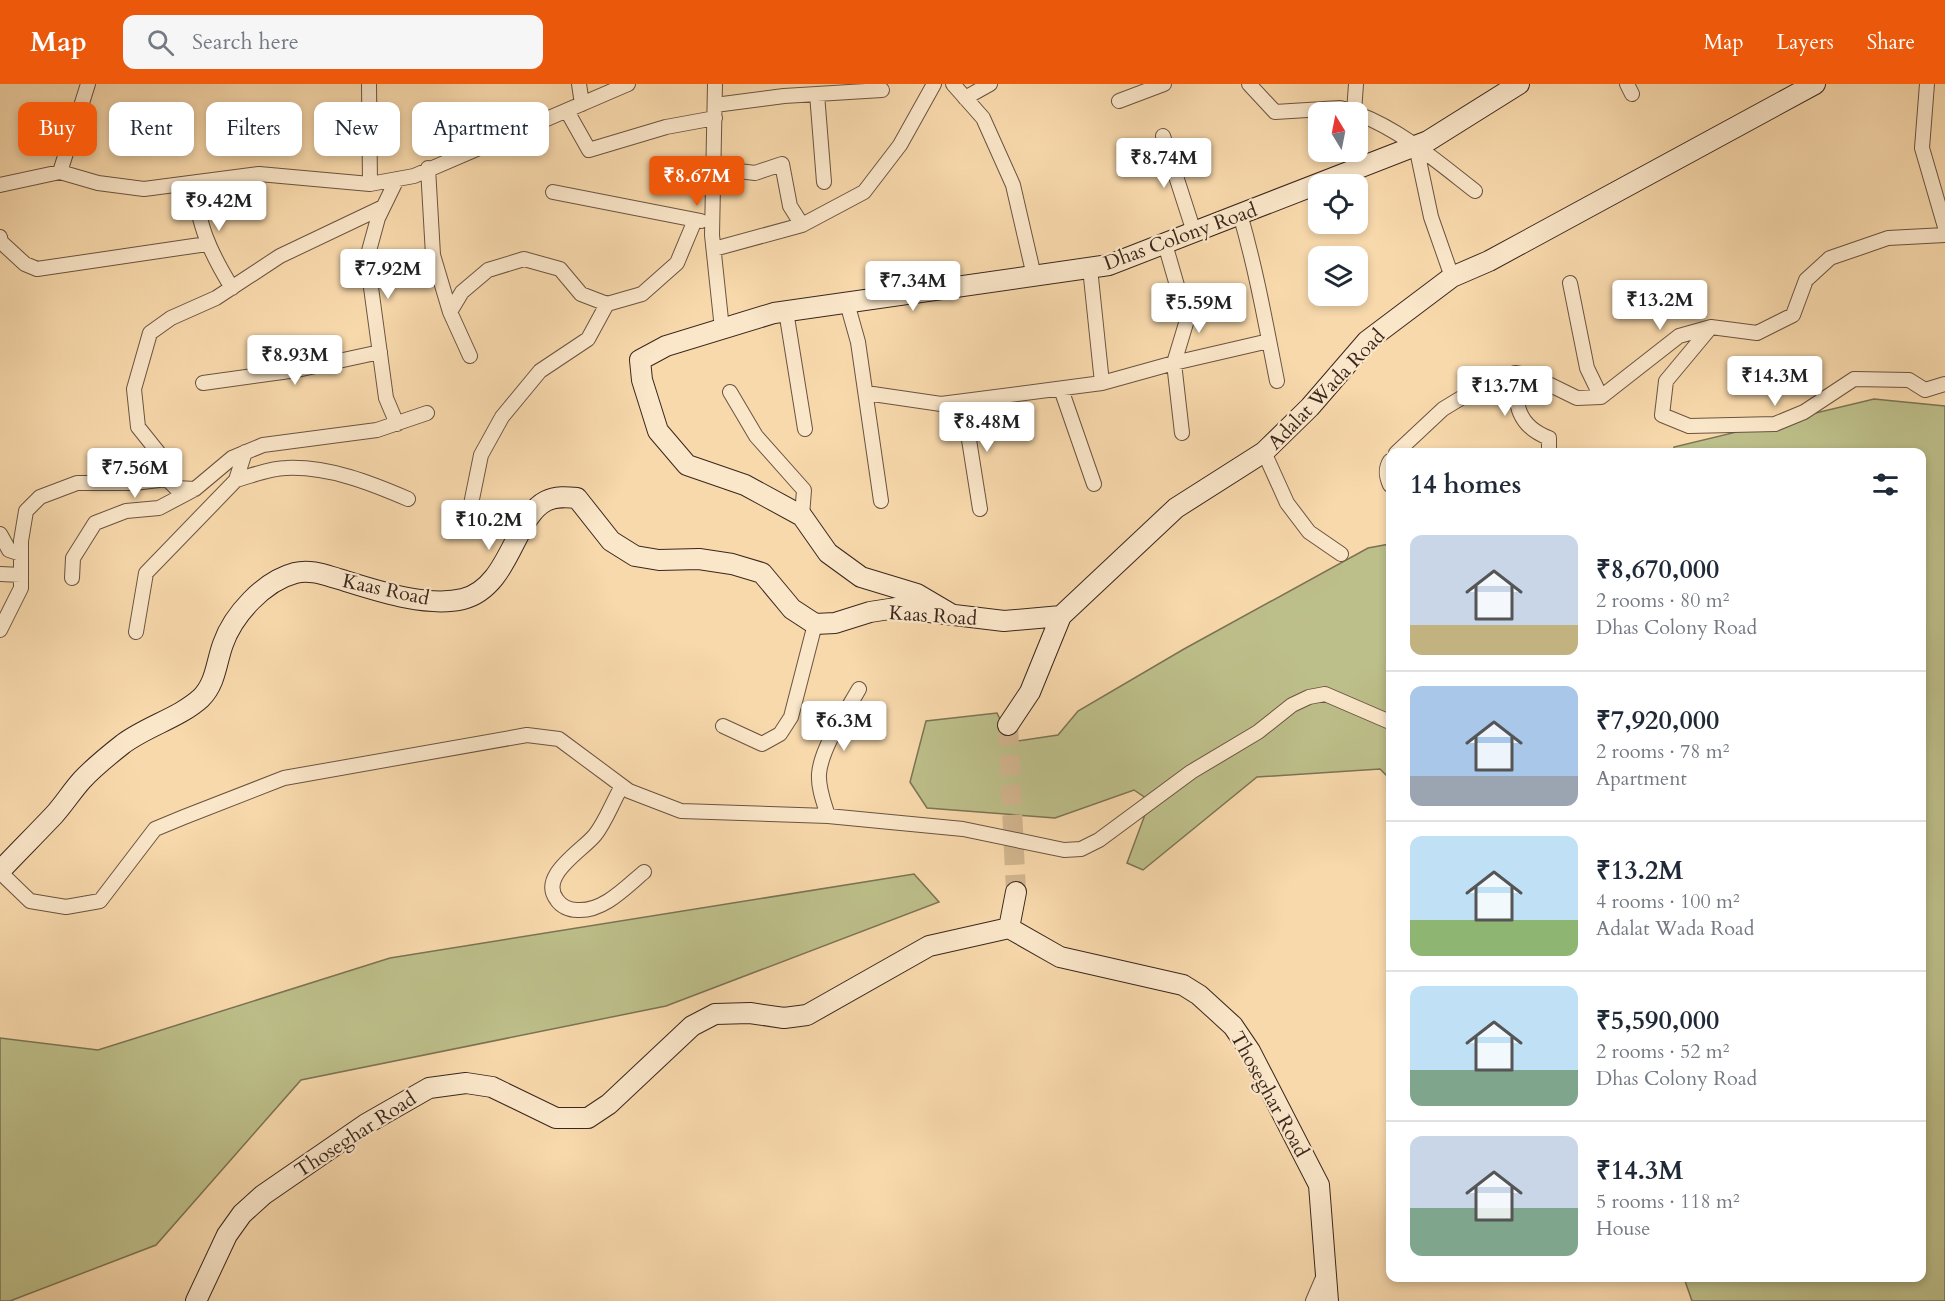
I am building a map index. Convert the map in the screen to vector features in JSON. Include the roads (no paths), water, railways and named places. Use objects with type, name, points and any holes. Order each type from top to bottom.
[{"type":"main road","name":"Dhas Colony Road","points":[[951,614],[917,594],[861,577],[828,553],[802,516],[745,485],[687,465],[658,431],[642,380],[640,360],[666,346],[786,311],[1109,265],[1428,141],[1519,84]]},
{"type":"main road","name":"Adalat Wada Road","points":[[1008,725],[1030,692],[1061,616],[1176,508],[1264,452],[1310,407],[1367,341],[1452,277],[1489,261],[1815,84]]},
{"type":"main road","name":"Kaas Road","points":[[0,871],[55,814],[83,779],[123,744],[201,698],[212,682],[223,643],[233,623],[257,596],[276,581],[295,573],[310,571],[390,594],[424,600],[464,599],[486,586],[510,555],[532,514],[546,501],[561,496],[577,498],[611,541],[635,556],[660,560],[699,559],[732,564],[762,573],[792,609],[815,624],[835,623],[870,612],[896,608],[1004,621],[1061,616]]},
{"type":"main road","points":[[1009,928],[1016,892]]},
{"type":"main road","name":"Thoseghar Road","points":[[196,1301],[227,1236],[242,1214],[263,1194],[397,1104],[429,1088],[466,1083],[492,1087],[556,1118],[588,1118],[617,1098],[692,1026],[715,1014],[750,1013],[784,1018],[807,1015],[929,946],[1009,928],[1060,957],[1183,985],[1199,995],[1233,1026],[1250,1051],[1319,1185],[1328,1301]]},
{"type":"street","points":[[60,172],[88,84]]},
{"type":"street","points":[[369,84],[370,184]]},
{"type":"street","points":[[579,84],[582,104]]},
{"type":"street","points":[[0,186],[60,172],[98,183],[144,189],[259,174],[370,184],[414,176],[428,168],[628,84]]},
{"type":"street","points":[[715,84],[712,221],[722,329]]},
{"type":"street","points":[[714,249],[802,225],[864,192],[900,145],[934,84]]},
{"type":"street","points":[[953,84],[983,117],[1012,185],[1034,276]]},
{"type":"street","points":[[965,98],[990,84]]},
{"type":"street","points":[[1119,101],[1164,84]]},
{"type":"street","points":[[1249,84],[1275,112],[1340,108],[1354,112],[1356,84]]},
{"type":"street","points":[[1927,84],[1922,148],[1945,226]]},
{"type":"street","points":[[567,111],[589,150],[715,111],[817,94],[882,90]]},
{"type":"street","points":[[817,94],[824,182]]},
{"type":"street","points":[[1368,118],[1416,146],[1476,191]]},
{"type":"street","points":[[1163,136],[1194,232]]},
{"type":"street","points":[[1416,146],[1431,217],[1445,264],[1452,277]]},
{"type":"street","points":[[714,168],[755,173],[782,164],[789,206],[802,225]]},
{"type":"street","points":[[428,168],[433,255],[450,312],[470,356]]},
{"type":"street","points":[[397,179],[383,207],[367,258],[387,398],[397,424]]},
{"type":"street","points":[[192,183],[202,232],[232,288]]},
{"type":"street","points":[[553,192],[695,220],[712,221]]},
{"type":"street","points":[[195,489],[176,488],[167,479],[162,457],[138,427],[134,388],[150,333],[171,318],[232,288],[280,256],[383,207]]},
{"type":"street","points":[[1240,214],[1257,271],[1265,329],[1278,381]]},
{"type":"street","points":[[450,312],[462,292],[488,270],[524,259],[560,269],[581,294],[607,304],[642,294],[677,263],[695,220]]},
{"type":"street","points":[[1401,448],[1443,409],[1494,378],[1515,373],[1532,376],[1577,398],[1601,397],[1679,336],[1711,327],[1757,333],[1793,315],[1806,280],[1830,258],[1888,238],[1945,235]]},
{"type":"street","points":[[0,237],[1,242],[25,264],[37,269],[207,244]]},
{"type":"street","points":[[1165,244],[1187,320],[1174,363],[1182,433]]},
{"type":"street","points":[[1090,268],[1102,383]]},
{"type":"street","points":[[1570,283],[1587,368],[1601,397]]},
{"type":"street","points":[[848,303],[858,342],[880,501]]},
{"type":"street","points":[[470,509],[481,455],[502,417],[540,371],[588,339],[607,304]]},
{"type":"street","points":[[786,311],[805,429]]},
{"type":"street","points":[[1711,327],[1665,381],[1662,415],[1689,426],[1775,424],[1804,412],[1854,379],[1909,380],[1924,390],[1945,384]]},
{"type":"street","points":[[866,393],[941,405],[1102,383],[1174,363],[1269,341]]},
{"type":"street","points":[[203,383],[297,370],[380,352]]},
{"type":"street","points":[[1515,373],[1519,411],[1529,428],[1549,438],[1549,448]]},
{"type":"street","points":[[1062,389],[1094,484]]},
{"type":"street","points":[[730,392],[756,436],[804,490],[802,516]]},
{"type":"street","points":[[963,402],[980,510]]},
{"type":"street","points":[[72,578],[73,558],[95,523],[126,511],[159,508],[195,489],[232,458],[263,445],[301,438],[352,435],[397,424],[427,413]]},
{"type":"street","points":[[136,632],[146,573],[236,480],[245,452]]},
{"type":"street","points":[[1264,452],[1287,503],[1302,523],[1309,532],[1341,554]]},
{"type":"street","points":[[236,480],[285,468],[324,472],[366,481],[408,499]]},
{"type":"street","points":[[0,630],[21,588],[21,554],[26,511],[40,497],[77,483],[134,483],[167,479]]},
{"type":"street","points":[[0,534],[9,550],[21,554]]},
{"type":"street","points":[[0,574],[21,575]]},
{"type":"street","points":[[723,726],[762,744],[780,734],[791,717],[815,624]]},
{"type":"street","points":[[828,816],[820,786],[820,768],[835,730],[859,689]]},
{"type":"street","points":[[0,871],[30,901],[66,907],[100,901],[154,829],[284,778],[527,735],[558,739],[622,786],[681,811],[828,816],[963,828],[1064,850],[1081,849],[1099,840],[1191,771],[1258,732],[1292,705],[1309,697],[1325,694],[1386,720]]},
{"type":"street","points":[[622,786],[596,834],[559,870],[552,884],[552,892],[564,907],[577,910],[595,908],[616,896],[644,872]]},
{"type":"street","points":[[1313,1301],[1327,1270]]},
{"type":"tunnel","points":[[1008,725],[1016,892]]}]
